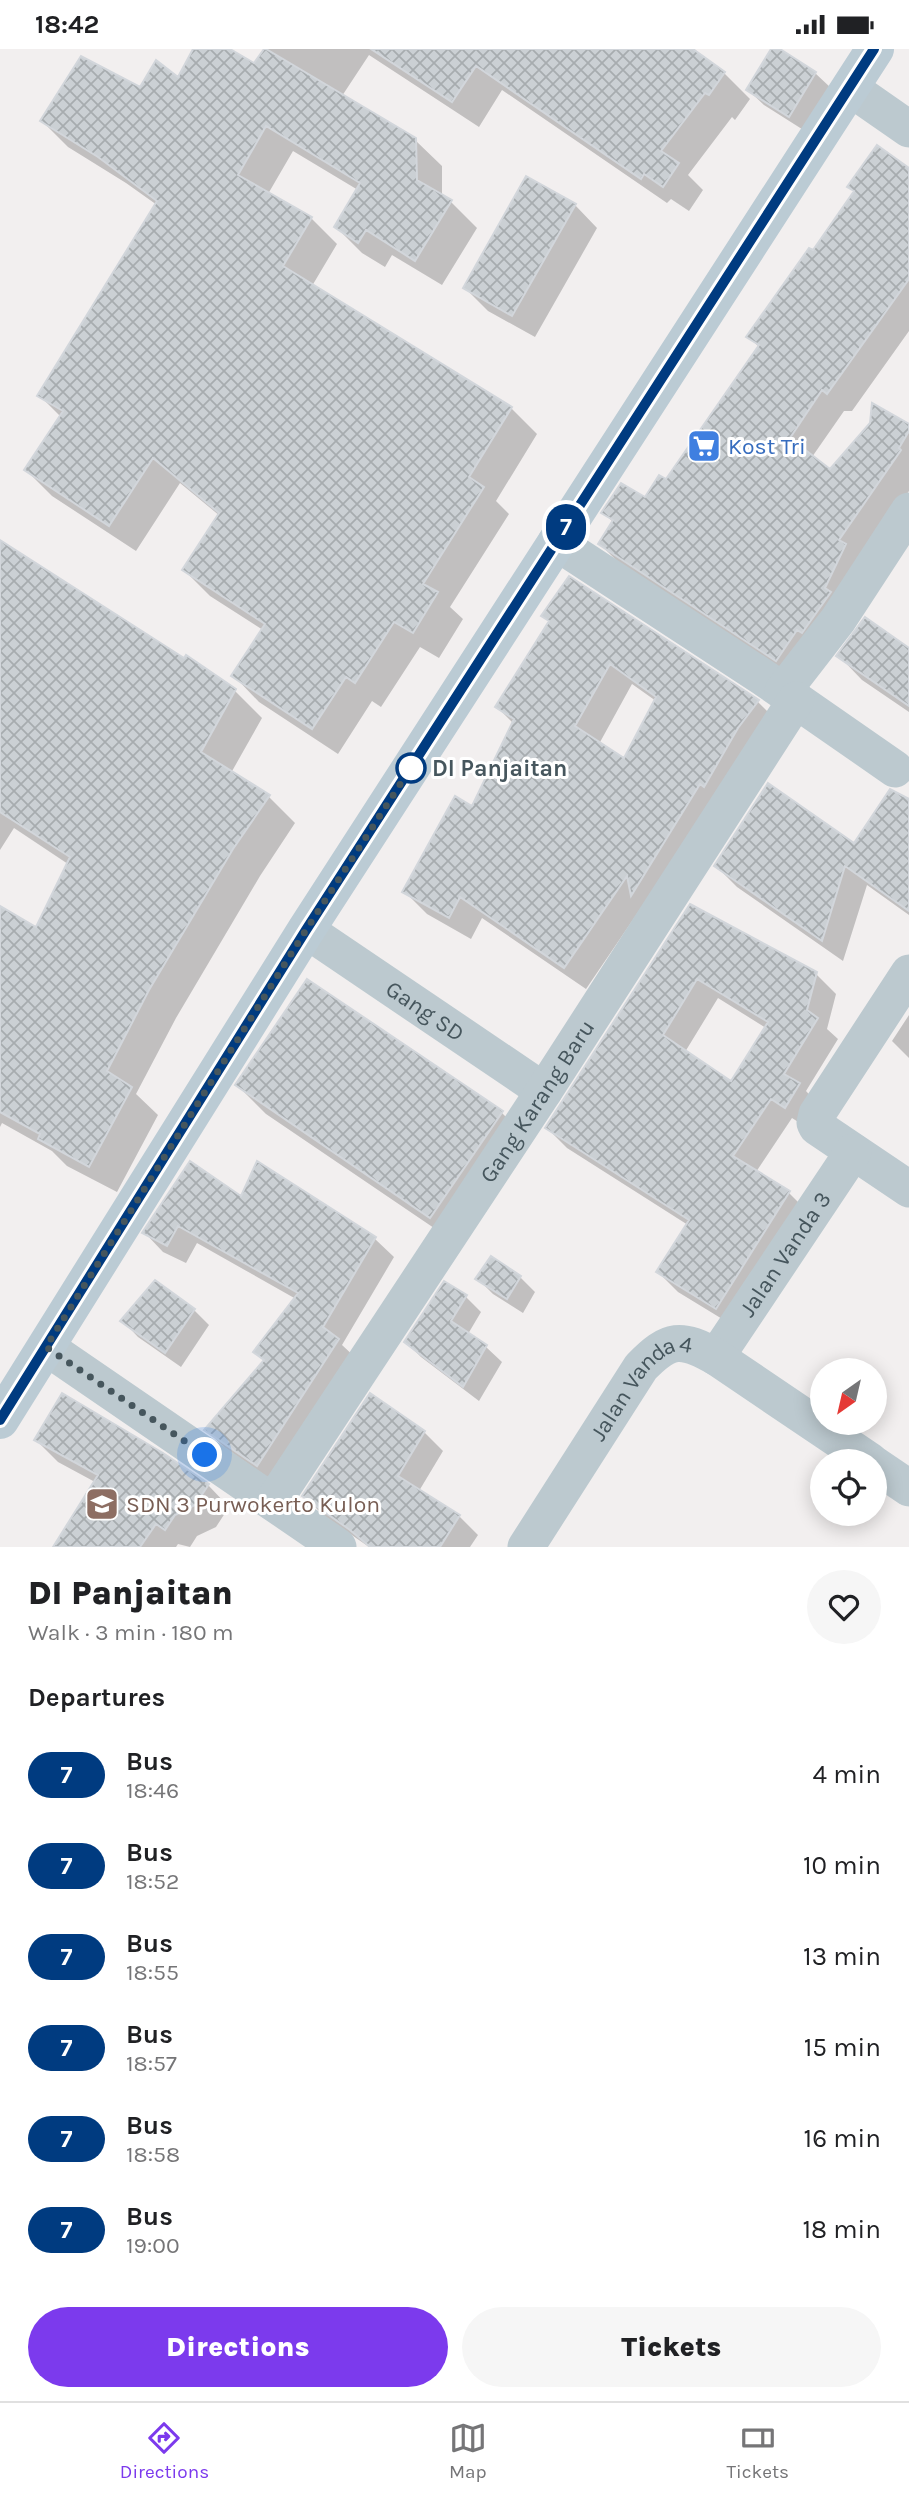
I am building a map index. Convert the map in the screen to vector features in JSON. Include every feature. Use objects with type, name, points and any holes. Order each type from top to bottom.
[{"type":"street","points":[[0,1420],[306,930],[874,49]]},
{"type":"street","points":[[850,88],[909,129]]},
{"type":"street","points":[[790,696],[909,511]]},
{"type":"street","points":[[556,542],[790,696],[895,769]]},
{"type":"street","name":"Gang Karang Baru","points":[[273,1502],[544,1091],[790,696]]},
{"type":"street","name":"Gang SD","points":[[306,930],[544,1091]]},
{"type":"street","points":[[909,973],[817,1114],[815,1123],[817,1127],[909,1189]]},
{"type":"street","name":"Jalan Vanda 3","points":[[716,1357],[853,1152]]},
{"type":"street","name":"Jalan Vanda 4","points":[[525,1547],[641,1367],[653,1354],[669,1345],[684,1342],[697,1346],[852,1449]]},
{"type":"street","points":[[46,1347],[338,1547]]},
{"type":"street","points":[[887,1473],[909,1488]]},
{"type":"building","points":[[193,49],[230,49],[254,63],[266,49],[416,138],[417,180],[452,200],[415,261],[366,230],[358,243],[334,227],[360,183],[266,126],[238,175],[312,217],[283,266],[512,407],[469,477],[484,487],[423,584],[438,592],[413,633],[394,622],[355,683],[346,677],[312,729],[231,676],[265,624],[182,570],[219,513],[153,458],[109,526],[24,470],[63,411],[37,396],[157,201],[98,157],[40,121],[81,56],[140,87],[156,60],[178,77]]},
{"type":"building","points":[[371,49],[693,49],[725,72],[709,95],[705,93],[661,151],[679,163],[663,187],[644,174],[641,179],[476,66],[452,102]]},
{"type":"building","points":[[771,49],[780,49],[816,72],[789,117],[746,90]]},
{"type":"building","points":[[877,145],[909,168],[909,279],[827,394],[822,390],[790,438],[830,469],[870,423],[872,403],[909,424],[909,431],[899,448],[901,450],[839,540],[846,544],[825,588],[831,592],[802,633],[797,630],[776,661],[598,544],[613,520],[601,513],[621,483],[645,497],[659,475],[666,479],[759,345],[746,337],[809,248],[813,250],[854,191],[847,187]]},
{"type":"building","points":[[526,176],[576,204],[512,316],[463,288]]},
{"type":"building","points":[[0,540],[236,689],[201,752],[270,795],[233,849],[149,990],[107,1071],[132,1087],[89,1167],[38,1139],[40,1134],[0,1112],[0,906],[36,927],[70,857],[0,812]]},
{"type":"building","points":[[569,576],[759,700],[738,728],[704,787],[700,784],[631,896],[627,876],[564,968],[460,897],[449,918],[402,892],[455,796],[472,806],[514,719],[495,707],[549,621],[541,616]],"holes":[[[610,664],[656,697],[624,758],[575,726]]]},
{"type":"building","points":[[865,617],[909,648],[909,706],[836,656]]},
{"type":"building","points":[[768,783],[854,843],[890,789],[909,799],[909,911],[845,866],[822,941],[714,866]]},
{"type":"building","points":[[690,904],[817,972],[807,1010],[818,1018],[784,1074],[800,1083],[785,1108],[771,1099],[733,1156],[790,1191],[716,1309],[656,1272],[689,1220],[545,1128]],"holes":[[[697,979],[768,1022],[731,1081],[663,1035]]]},
{"type":"building","points":[[307,979],[503,1111],[430,1218],[235,1085]]},
{"type":"building","points":[[190,1161],[241,1196],[257,1161],[376,1237],[323,1327],[339,1339],[257,1466],[204,1430],[264,1360],[253,1352],[298,1293],[178,1226],[167,1246],[142,1233]]},
{"type":"building","points":[[491,1256],[521,1276],[507,1299],[475,1279]]},
{"type":"building","points":[[155,1280],[195,1309],[165,1353],[120,1321]]},
{"type":"building","points":[[444,1281],[467,1295],[451,1321],[487,1345],[463,1387],[404,1342]]},
{"type":"building","points":[[62,1393],[163,1453],[209,1484],[195,1505],[175,1515],[165,1530],[156,1524],[140,1547],[53,1547],[98,1475],[34,1440]]},
{"type":"building","points":[[370,1393],[425,1431],[398,1476],[460,1515],[440,1547],[370,1547],[302,1496]]},
{"type":"bus line","name":"7","points":[[0,1420],[306,930],[874,49]]},
{"type":"place","name":"Kost Tri","points":[[704,446]]},
{"type":"place","name":"DI Panjaitan","points":[[411,768]]},
{"type":"place","name":"SDN 3 Purwokerto Kulon","points":[[102,1504]]},
{"type":"route","points":[[205,1455],[46,1347],[306,930],[412,766],[411,768]]}]
